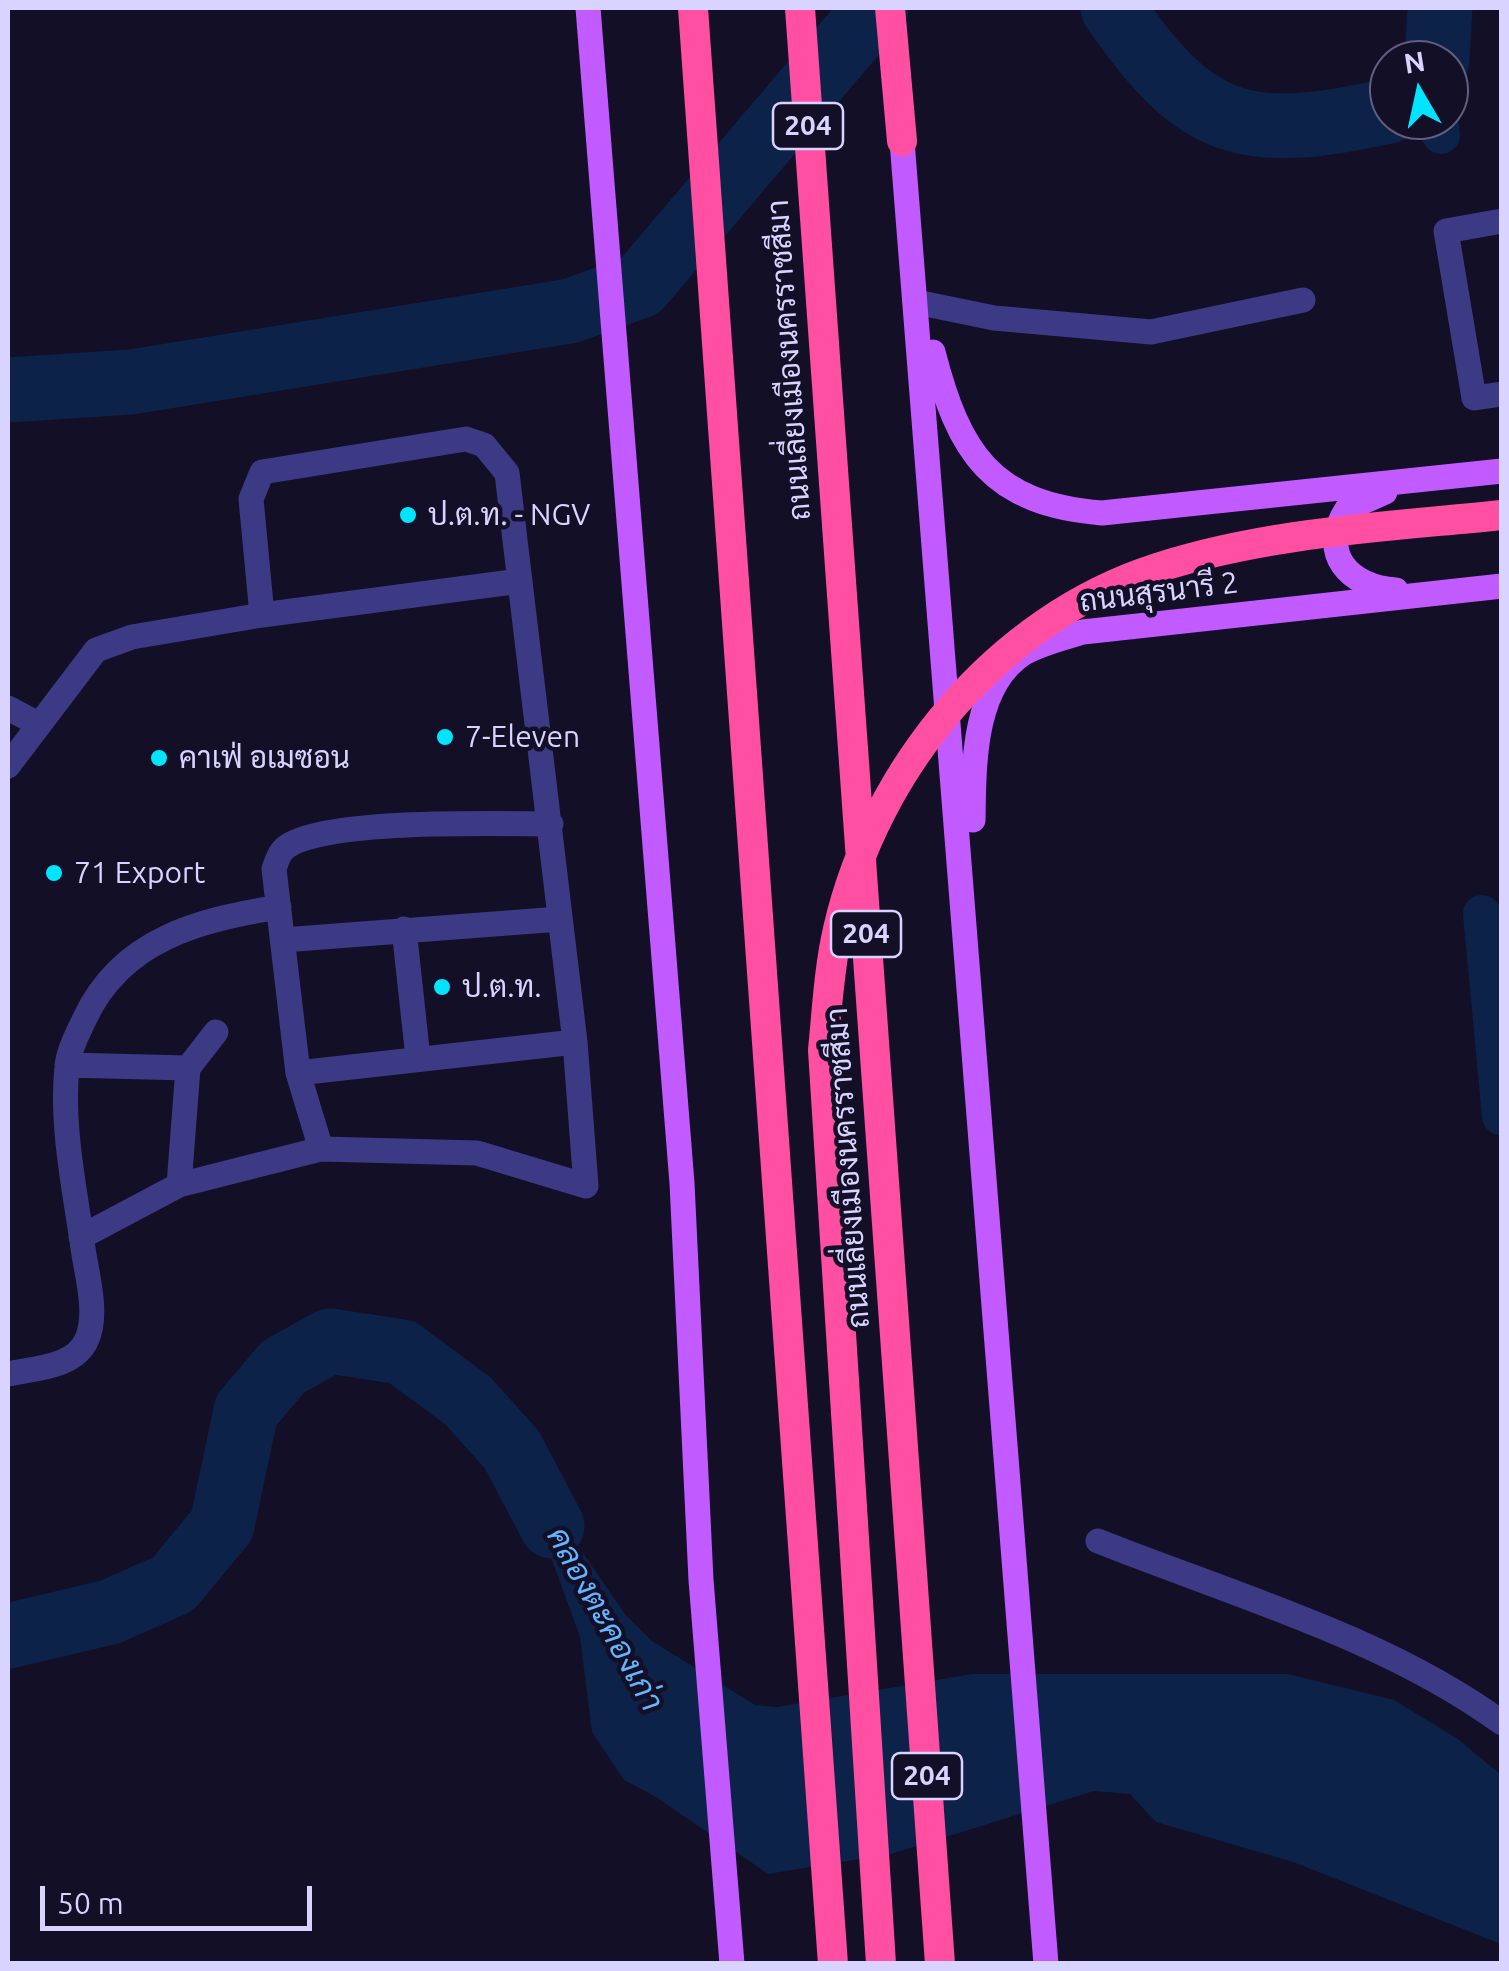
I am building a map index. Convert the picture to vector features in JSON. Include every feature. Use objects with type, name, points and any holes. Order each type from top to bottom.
[{"type":"highway","points":[[693,8],[834,1964]]},
{"type":"highway","points":[[890,8],[902,142]]},
{"type":"highway","name":"ถนนเลี่ยงเมืองนครราชสีมา","points":[[801,20],[940,1964]]},
{"type":"highway","points":[[881,1964],[823,1050],[838,928],[866,851],[898,786],[955,704],[1013,645],[1079,602],[1154,568],[1233,547],[1502,514]]},
{"type":"main road","points":[[588,8],[682,1183],[701,1580],[732,1964]]},
{"type":"main road","points":[[902,142],[919,294],[1046,1964]]},
{"type":"main road","points":[[919,294],[948,410],[968,446],[1022,496],[1048,505],[1102,513],[1502,471]]},
{"type":"main road","points":[[1438,478],[1359,500],[1338,522],[1336,552],[1351,577],[1364,584],[1451,592]]},
{"type":"main road","name":"ถนนสุรนารี 2","points":[[969,956],[974,756],[991,695],[1022,655],[1083,632],[1502,586]]},
{"type":"street","points":[[1502,221],[1446,231],[1474,398],[1502,394]]},
{"type":"street","points":[[919,294],[994,318],[1151,332],[1304,300]]},
{"type":"street","points":[[81,1236],[179,1185],[321,1149],[476,1152],[586,1186],[551,824],[507,473],[484,445],[466,439],[262,472],[251,499],[262,615]]},
{"type":"street","points":[[8,766],[96,650],[132,637],[262,615],[520,581]]},
{"type":"street","points":[[8,708],[38,724]]},
{"type":"street","points":[[321,1149],[298,1072],[274,869],[282,850],[302,838],[413,824],[551,824]]},
{"type":"street","points":[[8,1374],[68,1361],[87,1340],[90,1305],[67,1065],[97,992],[118,966],[174,933],[221,917],[279,908]]},
{"type":"street","points":[[283,940],[560,919]]},
{"type":"street","points":[[404,929],[418,1058]]},
{"type":"street","points":[[179,1185],[188,1068],[216,1032]]},
{"type":"street","points":[[298,1072],[575,1042]]},
{"type":"street","points":[[67,1065],[188,1068]]},
{"type":"street","points":[[1098,1541],[1361,1645],[1454,1688],[1502,1722]]},
{"type":"water","points":[[512,1450],[625,1614],[652,1641],[755,1705],[777,1707],[972,1674],[1288,1674],[1394,1700],[1458,1739],[1501,1775],[1501,1944],[1293,1862],[1156,1822],[1130,1794],[1094,1791],[891,1854],[768,1874],[656,1797],[624,1780],[592,1732],[580,1637]]},
{"type":"waterway","points":[[8,390],[131,382],[570,311],[640,286],[876,8]]},
{"type":"waterway","points":[[1113,8],[1172,81],[1200,103],[1229,118],[1261,125],[1298,125],[1369,115]]},
{"type":"waterway","points":[[1438,40],[1440,8]]},
{"type":"waterway","points":[[1482,914],[1501,1116]]},
{"type":"waterway","name":"คลองตะคองเก่า","points":[[8,1636],[110,1612],[173,1584],[222,1525],[246,1411],[283,1367],[330,1341],[402,1352],[468,1401],[512,1450],[552,1526]]},
{"type":"place","name":"ป.ต.ท. - NGV","points":[[408,515]]},
{"type":"place","name":"7-Eleven","points":[[445,737]]},
{"type":"place","name":"คาเฟ่ อเมซอน","points":[[159,758]]},
{"type":"place","name":"71 Export","points":[[54,873]]},
{"type":"place","name":"ป.ต.ท.","points":[[442,987]]}]
